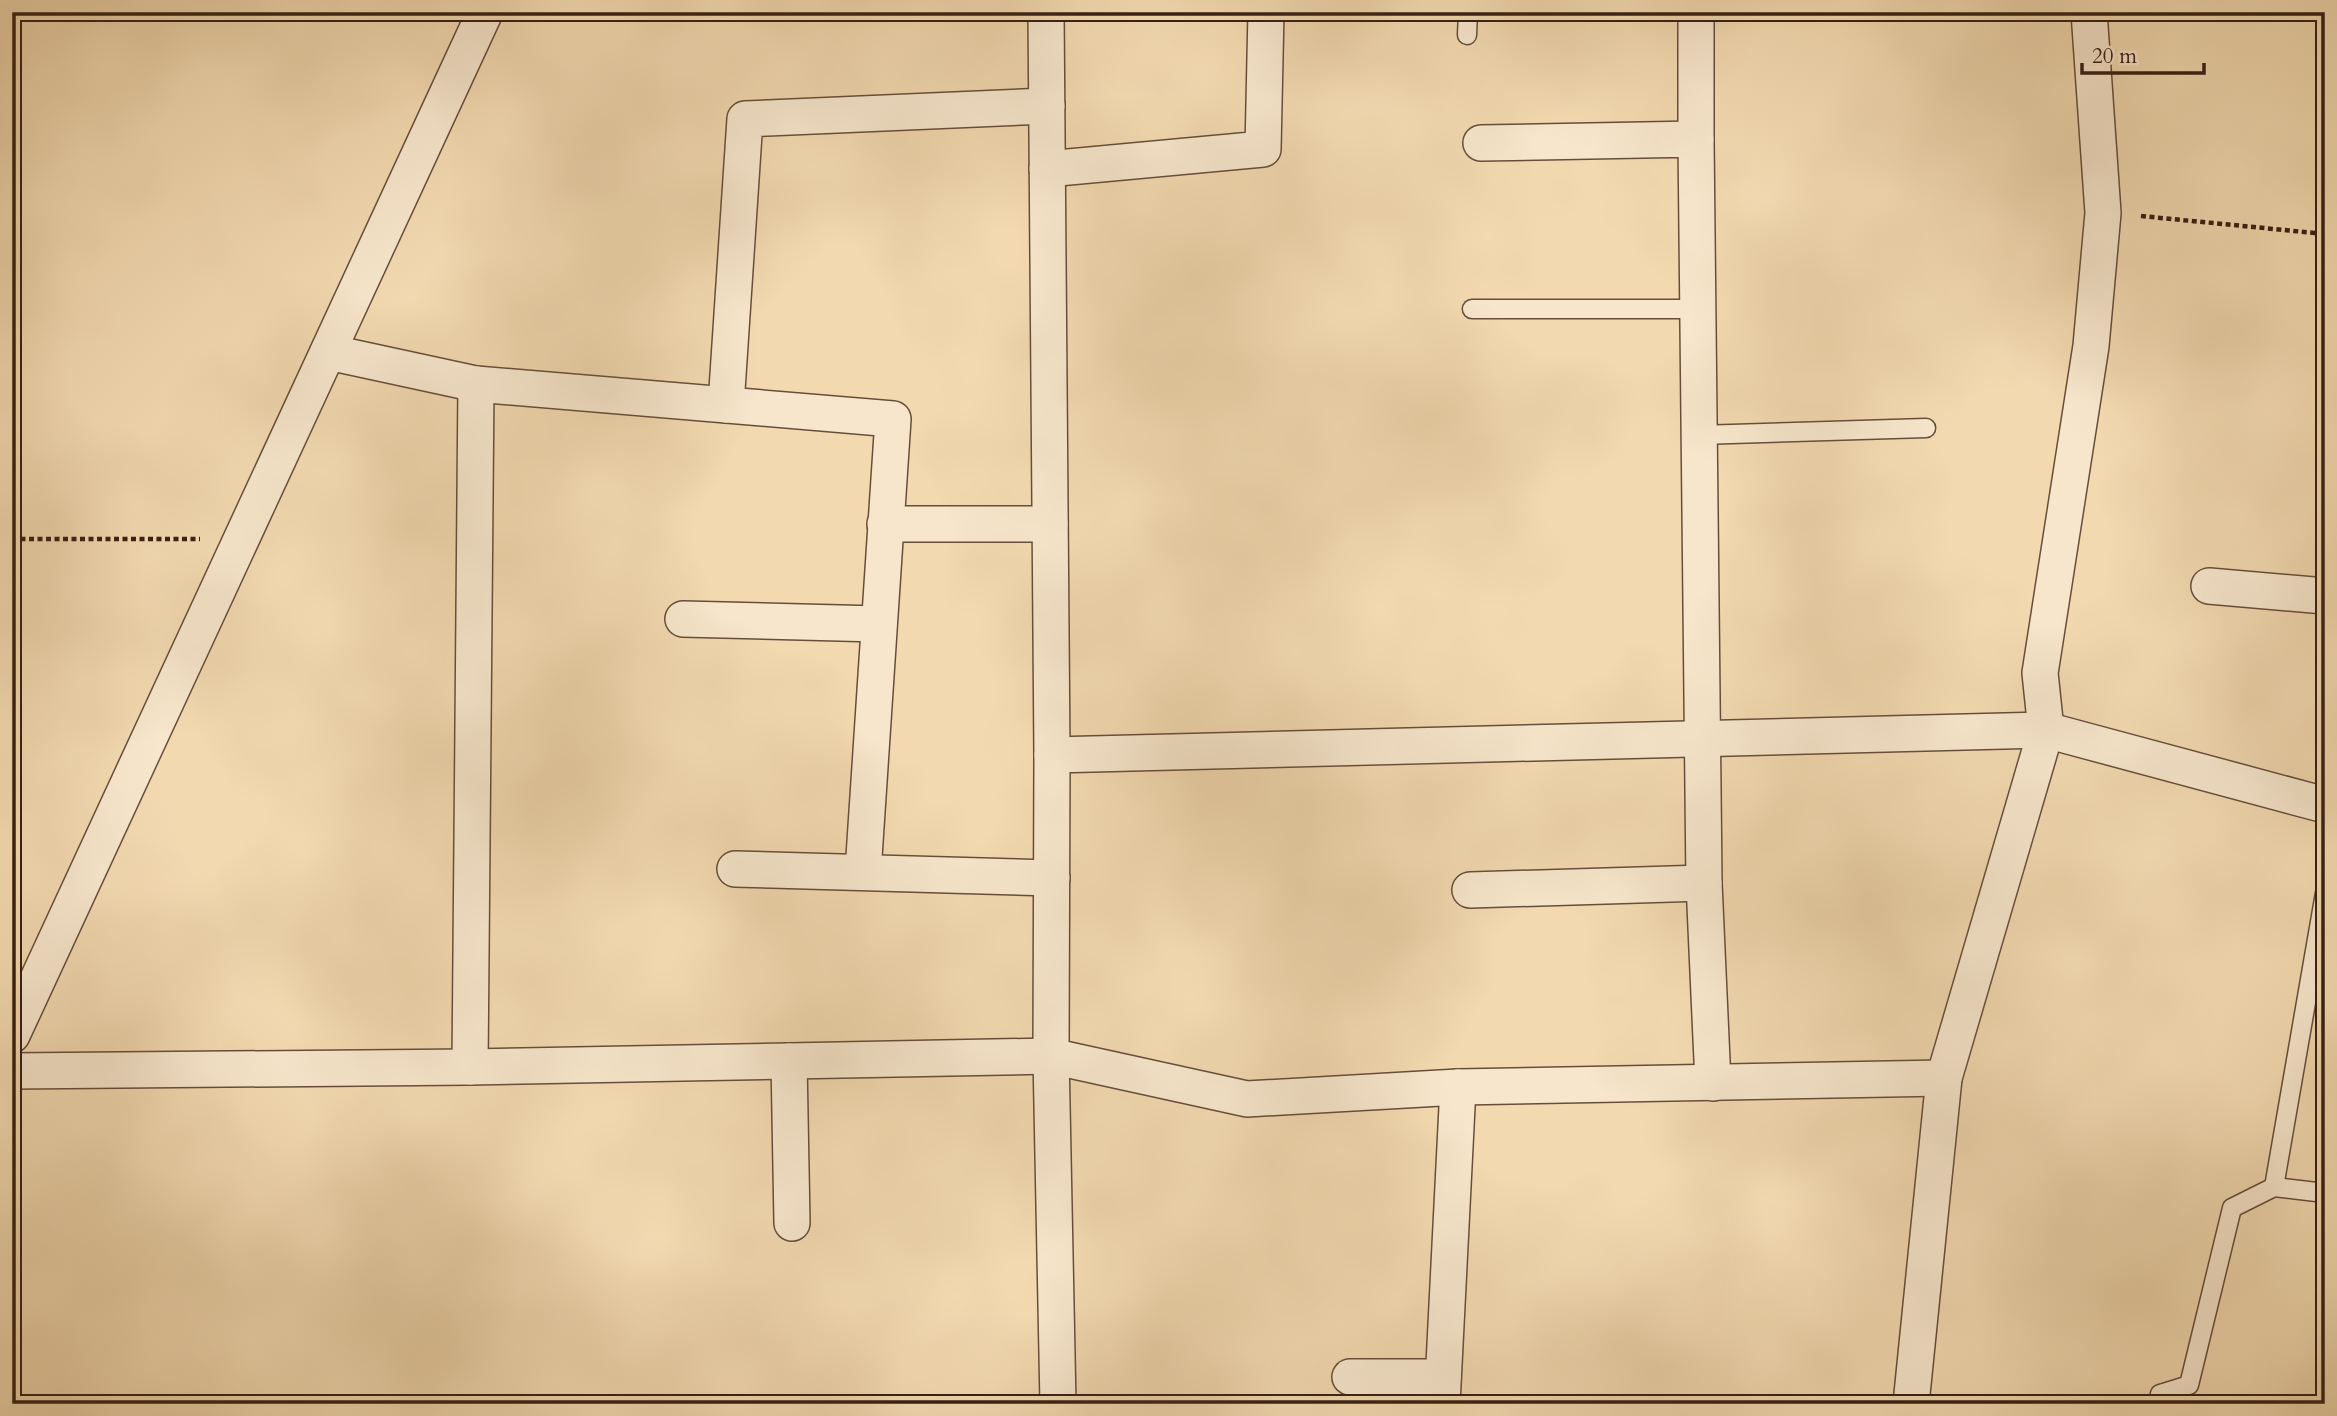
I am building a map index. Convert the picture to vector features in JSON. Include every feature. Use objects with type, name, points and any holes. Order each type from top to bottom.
[{"type":"street","points":[[12,1035],[485,12]]},
{"type":"street","points":[[1046,12],[1051,524],[1051,1056],[1058,1404]]},
{"type":"street","points":[[1047,169],[1262,149],[1266,12]]},
{"type":"street","points":[[1696,12],[1704,883],[1713,1083]]},
{"type":"street","points":[[1911,1404],[1944,1079],[2046,730],[2040,673],[2091,346],[2103,213],[2089,12]]},
{"type":"street","points":[[726,405],[745,119],[1047,106]]},
{"type":"street","points":[[1480,143],[1696,139]]},
{"type":"street","points":[[328,352],[476,384],[893,419],[863,872]]},
{"type":"street","points":[[470,1068],[476,384]]},
{"type":"street","points":[[886,524],[1051,524]]},
{"type":"street","points":[[2209,586],[2325,596]]},
{"type":"street","points":[[683,620],[879,624]]},
{"type":"street","points":[[1052,755],[2046,730],[2325,805]]},
{"type":"street","points":[[735,869],[1052,878]]},
{"type":"street","points":[[1470,890],[1704,883]]},
{"type":"street","points":[[12,1071],[470,1068],[1051,1056],[1247,1100],[1458,1087],[1944,1079]]},
{"type":"street","points":[[789,1061],[792,1223]]},
{"type":"street","points":[[1350,1377],[1443,1391],[1458,1087]]},
{"type":"lane","points":[[1467,35],[1468,12]]},
{"type":"lane","points":[[1472,309],[1698,309]]},
{"type":"lane","points":[[1699,435],[1926,428]]},
{"type":"lane","points":[[2273,1187],[2325,893]]},
{"type":"lane","points":[[2158,1404],[2160,1394],[2189,1385],[2232,1208],[2273,1187],[2325,1193]]},
{"type":"path","points":[[2103,213],[2325,234]]},
{"type":"path","points":[[12,539],[241,539]]}]
